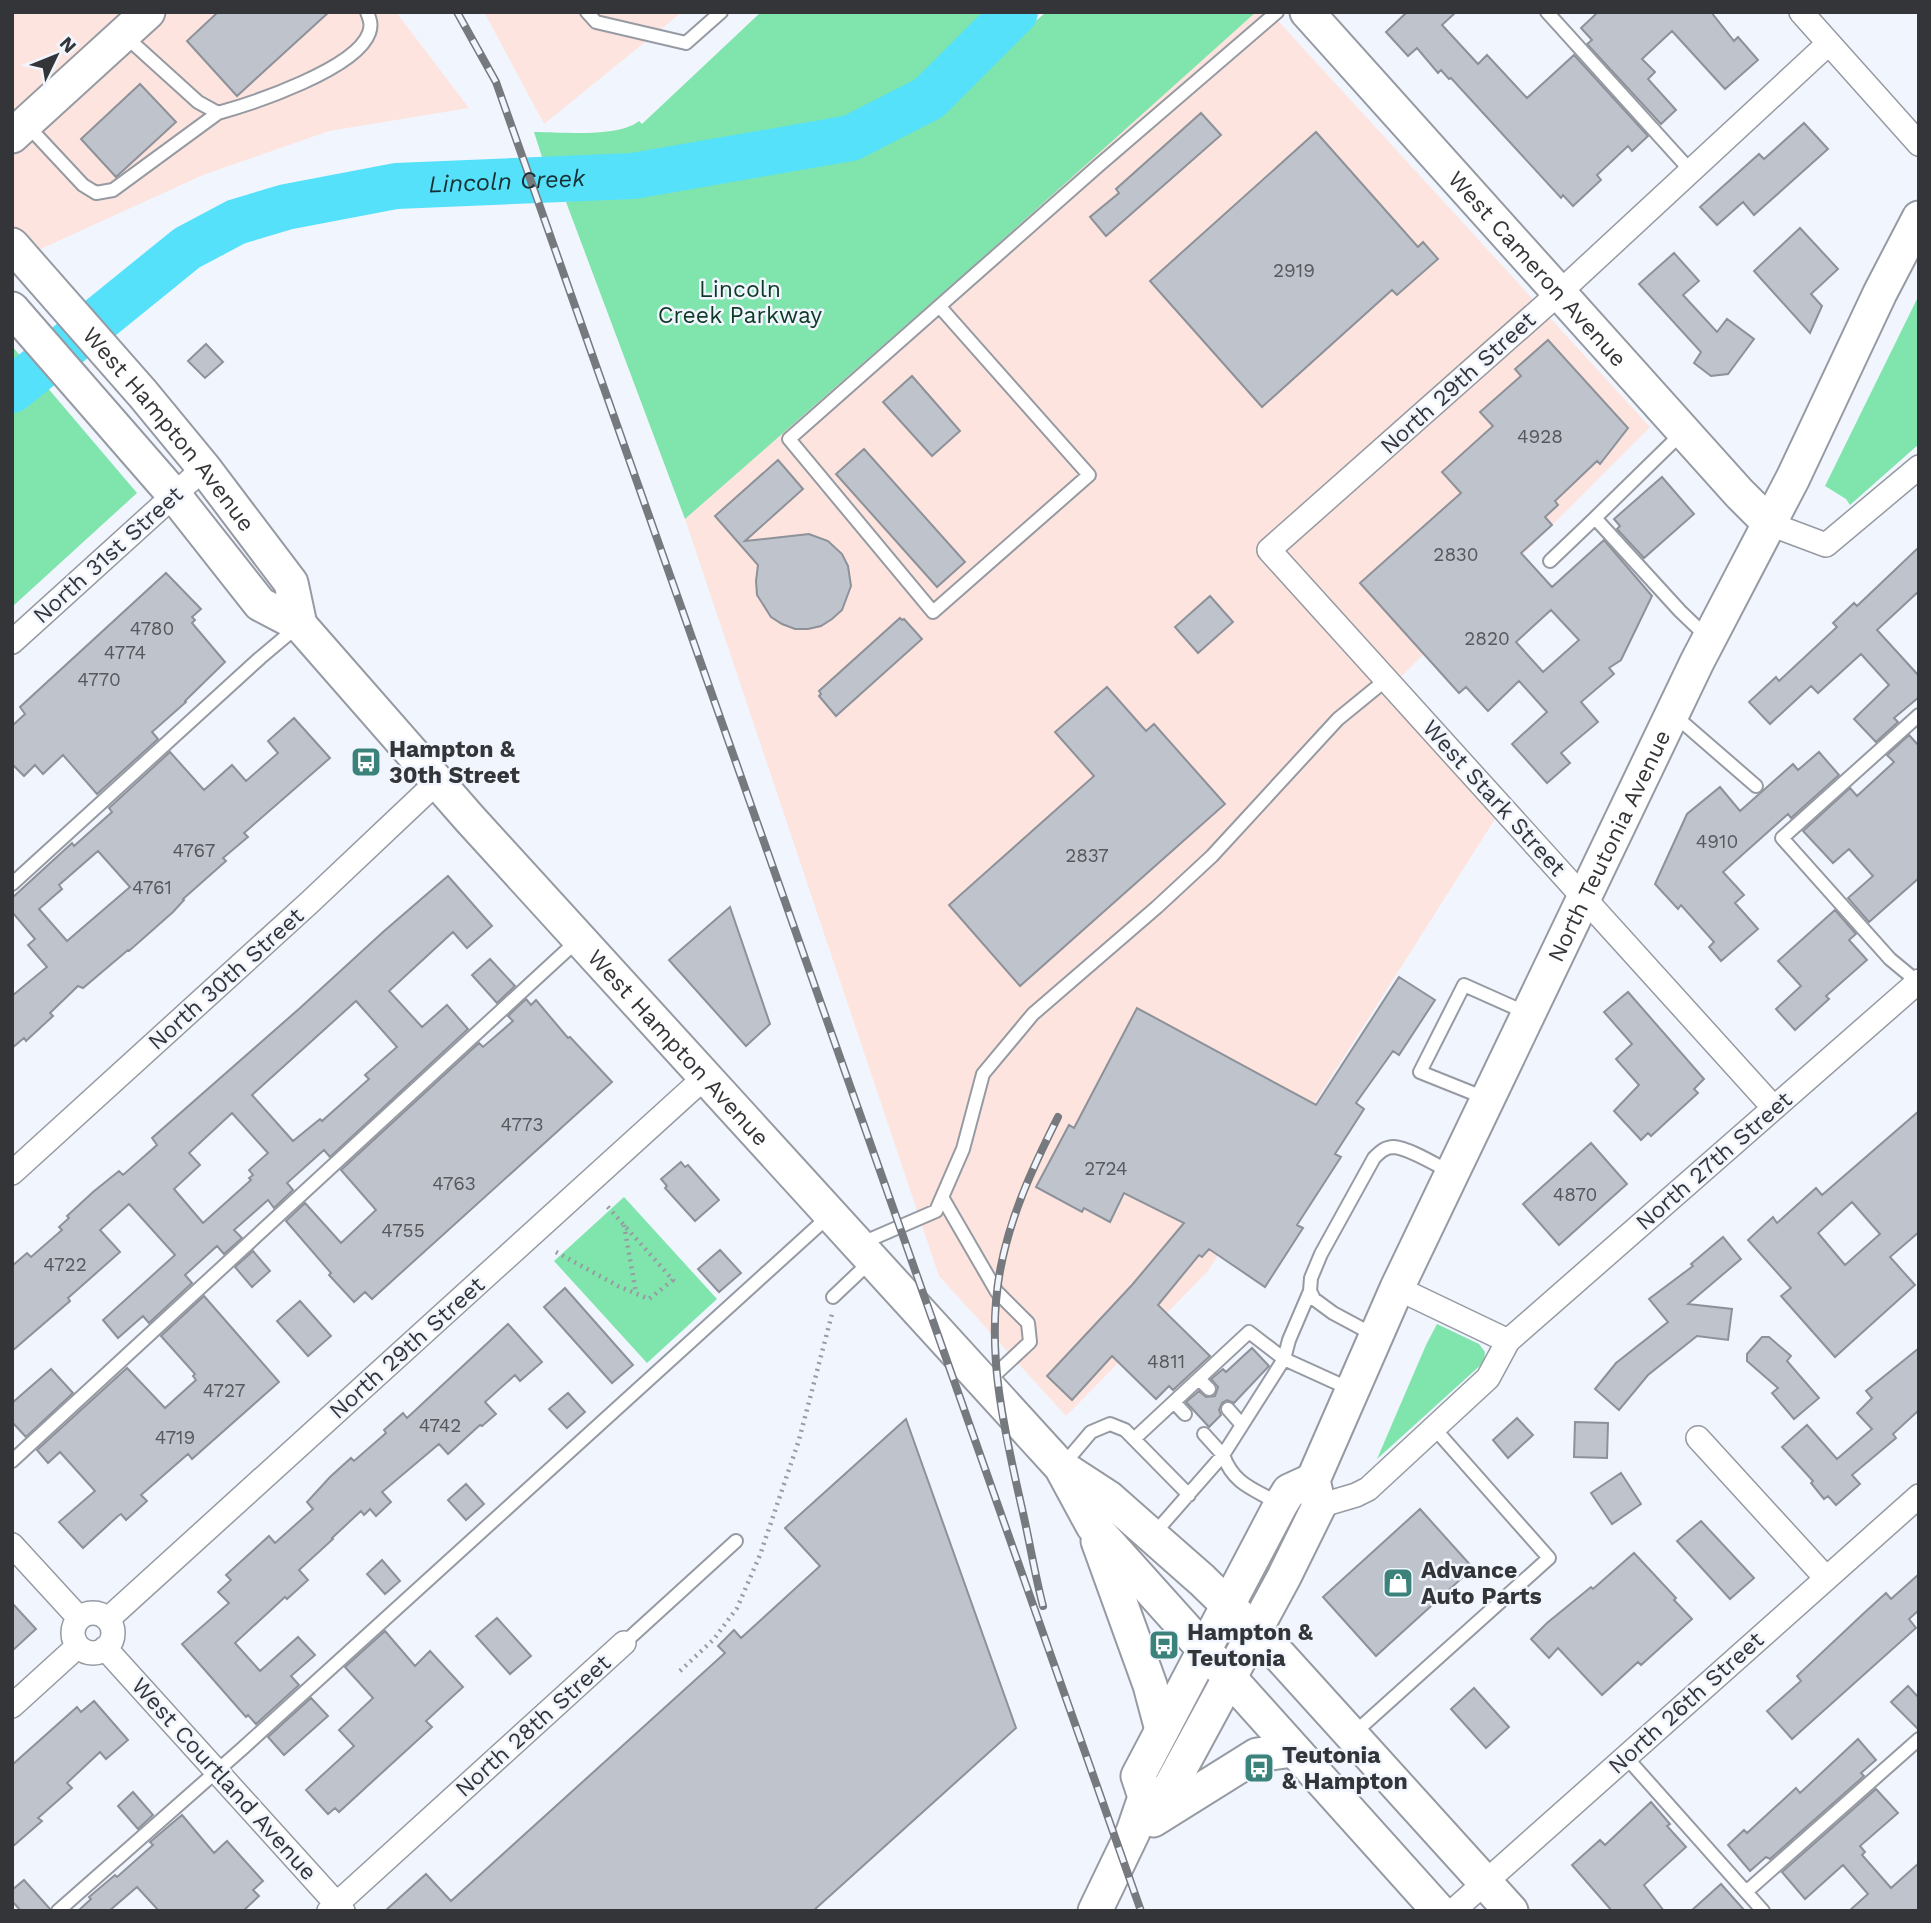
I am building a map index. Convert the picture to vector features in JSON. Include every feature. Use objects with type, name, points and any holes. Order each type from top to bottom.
[{"type":"main road","points":[[19,130],[148,12]]},
{"type":"main road","name":"West Cameron Avenue","points":[[1308,12],[1683,431],[1770,524]]},
{"type":"main road","name":"North Teutonia Avenue","points":[[1145,1797],[1168,1791],[1284,1577],[1353,1391],[1397,1288],[1709,639],[1770,524],[1880,293],[1919,218]]},
{"type":"main road","name":"West Hampton Avenue","points":[[18,251],[204,468],[290,583],[300,625]]},
{"type":"main road","name":"West Hampton Avenue","points":[[12,309],[174,495],[260,604],[300,625],[437,782],[1061,1467],[1093,1526],[1439,1911]]},
{"type":"main road","name":"West Hampton Avenue","points":[[1061,1467],[1109,1498],[1280,1656],[1511,1911]]},
{"type":"main road","points":[[1095,1911],[1133,1832],[1145,1797],[1138,1776],[1227,1605],[1289,1491],[1316,1493]]},
{"type":"main road","points":[[1093,1526],[1150,1685],[1162,1730]]},
{"type":"main road","points":[[1133,1832],[1257,1755],[1293,1750]]},
{"type":"street","points":[[1801,12],[1919,144]]},
{"type":"street","name":"North 29th Street","points":[[1269,550],[1559,293],[1829,43]]},
{"type":"street","points":[[1770,524],[1826,545],[1919,467]]},
{"type":"street","name":"North 31st Street","points":[[12,642],[204,468]]},
{"type":"street","name":"West Stark Street","points":[[1269,550],[1774,1108]]},
{"type":"street","name":"North 30th Street","points":[[12,1173],[310,902],[437,782]]},
{"type":"street","name":"North 27th Street","points":[[1316,1493],[1356,1495],[1368,1489],[1488,1378],[1508,1341],[1918,982]]},
{"type":"street","name":"North 29th Street","points":[[108,1619],[705,1077]]},
{"type":"street","points":[[1397,1288],[1508,1341]]},
{"type":"street","points":[[1698,1438],[1826,1578]]},
{"type":"street","name":"North 26th Street","points":[[1453,1911],[1919,1496]]},
{"type":"street","points":[[12,1545],[79,1618]]},
{"type":"street","points":[[92,1613],[108,1619],[113,1633],[106,1648],[93,1653],[78,1646],[73,1630],[79,1618],[92,1613]]},
{"type":"street","name":"North 28th Street","points":[[336,1909],[624,1643]]},
{"type":"street","points":[[12,1706],[78,1646]]},
{"type":"street","name":"West Courtland Avenue","points":[[106,1648],[218,1770],[336,1909]]},
{"type":"lane","points":[[19,130],[83,185],[96,193],[113,190],[218,113],[258,102],[347,58],[369,36],[371,23],[367,12]]},
{"type":"lane","points":[[587,12],[596,22],[686,43],[722,12]]},
{"type":"lane","points":[[940,307],[1089,475],[933,612],[789,439],[1277,12]]},
{"type":"lane","points":[[1547,12],[1690,170]]},
{"type":"lane","points":[[124,34],[198,102],[218,113]]},
{"type":"lane","points":[[1550,561],[1683,431]]},
{"type":"lane","points":[[1595,518],[1709,639]]},
{"type":"lane","points":[[12,884],[260,658],[300,625]]},
{"type":"lane","points":[[835,1295],[866,1252],[936,1211],[963,1149],[983,1074],[1033,1014],[1212,856],[1338,719],[1387,680]]},
{"type":"lane","points":[[1673,713],[1756,786]]},
{"type":"lane","points":[[1918,982],[1890,959],[1782,838],[1919,715]]},
{"type":"lane","points":[[12,1461],[579,939]]},
{"type":"lane","points":[[1488,1100],[1420,1072],[1464,985],[1529,1014]]},
{"type":"lane","points":[[1376,1336],[1333,1313],[1314,1299],[1311,1278],[1321,1254],[1374,1158],[1384,1149],[1403,1149],[1452,1173]]},
{"type":"lane","points":[[943,1197],[997,1292],[1028,1323],[1030,1342],[986,1383]]},
{"type":"lane","points":[[58,1911],[218,1770],[831,1214]]},
{"type":"lane","points":[[1152,1536],[1223,1455],[1261,1398],[1284,1359],[1289,1340],[1311,1291]]},
{"type":"lane","points":[[1134,1440],[1249,1332],[1284,1359],[1353,1391]]},
{"type":"lane","points":[[1223,1356],[1232,1366]]},
{"type":"lane","points":[[1199,1378],[1209,1389]]},
{"type":"lane","points":[[1251,1387],[1261,1398]]},
{"type":"lane","points":[[1174,1402],[1185,1414]]},
{"type":"lane","points":[[1227,1409],[1242,1425]]},
{"type":"lane","points":[[1061,1467],[1091,1433],[1110,1424],[1125,1430],[1189,1495]]},
{"type":"lane","points":[[1351,1735],[1549,1558],[1434,1428]]},
{"type":"lane","points":[[1204,1434],[1223,1455],[1236,1479],[1281,1504]]},
{"type":"lane","name":"North 28th Street","points":[[624,1643],[736,1541]]},
{"type":"lane","points":[[1746,1892],[1919,1739]]},
{"type":"lane","points":[[1626,1757],[1763,1911]]},
{"type":"path","points":[[556,1252],[649,1299],[673,1280],[607,1206]]},
{"type":"path","points":[[624,1224],[636,1293]]},
{"type":"path","points":[[680,1671],[714,1639],[737,1608],[760,1555],[799,1440],[835,1295]]},
{"type":"shaded area","points":[[12,12],[396,12],[469,108],[329,131],[203,175],[23,257],[12,245]]},
{"type":"shaded area","points":[[484,12],[682,12],[544,124]]},
{"type":"shaded area","points":[[1256,12],[1270,12],[1650,427],[1384,694],[1495,819],[1208,1271],[1066,1416],[939,1276],[685,519]]},
{"type":"green space","points":[[761,12],[992,12],[923,80],[823,134],[753,145],[543,160],[534,132],[604,132],[618,130],[639,121],[642,124]]},
{"type":"green space","name":"Lincoln Creek Parkway","points":[[1046,12],[1256,12],[971,268],[685,519],[566,202],[836,160],[878,148],[904,135]]},
{"type":"green space","points":[[1919,295],[1919,444],[1850,505],[1846,499],[1825,486]]},
{"type":"green space","points":[[12,346],[137,493],[12,607]]},
{"type":"green space","points":[[624,1197],[717,1299],[647,1363],[554,1261]]},
{"type":"green space","points":[[1437,1324],[1479,1344],[1485,1352],[1484,1362],[1377,1459],[1426,1345]]},
{"type":"building","points":[[218,12],[329,12],[237,96],[187,41]]},
{"type":"building","points":[[1407,12],[1456,12],[1442,25],[1478,64],[1487,55],[1527,98],[1574,55],[1648,136],[1632,151],[1628,146],[1597,175],[1601,180],[1573,206],[1563,195],[1561,198],[1451,78],[1441,70],[1438,73],[1417,48],[1408,56],[1386,32]]},
{"type":"building","points":[[1598,12],[1711,12],[1734,41],[1738,37],[1758,60],[1725,89],[1672,31],[1642,59],[1655,72],[1648,79],[1676,110],[1661,124],[1587,44],[1592,40],[1581,28]]},
{"type":"building","points":[[140,84],[176,122],[116,177],[81,139]]},
{"type":"building","points":[[1201,113],[1221,135],[1106,236],[1090,217],[1119,193],[1116,189]]},
{"type":"building","points":[[1804,123],[1828,149],[1754,215],[1743,202],[1717,225],[1700,207],[1759,154],[1764,159]]},
{"type":"building","points":[[1316,132],[1418,247],[1423,242],[1438,259],[1397,295],[1392,290],[1262,407],[1150,281]]},
{"type":"building","points":[[1800,228],[1838,269],[1811,294],[1822,306],[1810,333],[1754,271]]},
{"type":"building","points":[[1674,253],[1699,281],[1683,295],[1717,332],[1727,319],[1754,339],[1728,374],[1711,376],[1694,363],[1701,352],[1639,284]]},
{"type":"building","points":[[1548,340],[1628,428],[1600,464],[1597,461],[1555,501],[1558,505],[1545,517],[1552,525],[1521,553],[1552,587],[1604,540],[1652,596],[1621,660],[1609,668],[1614,674],[1581,702],[1598,722],[1561,753],[1570,763],[1547,783],[1512,744],[1547,712],[1519,681],[1488,711],[1466,687],[1459,693],[1360,583],[1461,493],[1442,472],[1493,426],[1480,412],[1521,376],[1515,369]],"holes":[[[1551,610],[1579,640],[1543,672],[1516,642]]]},
{"type":"building","points":[[206,344],[223,362],[205,378],[188,361]]},
{"type":"building","points":[[912,376],[960,431],[932,456],[883,402]]},
{"type":"building","points":[[864,449],[965,562],[937,587],[836,474]]},
{"type":"building","points":[[778,460],[803,489],[745,541],[809,534],[828,541],[842,554],[848,566],[851,586],[842,610],[821,626],[808,629],[795,629],[771,617],[757,595],[758,565],[715,516]]},
{"type":"building","points":[[1662,477],[1694,514],[1644,558],[1617,529],[1620,526],[1614,519]]},
{"type":"building","points":[[1919,547],[1919,591],[1877,630],[1919,676],[1919,697],[1894,718],[1898,722],[1876,742],[1854,719],[1889,685],[1861,654],[1818,693],[1811,686],[1770,724],[1749,702],[1776,677],[1779,681],[1837,627],[1833,623],[1854,603],[1857,606]]},
{"type":"building","points":[[166,573],[201,609],[192,617],[195,620],[192,623],[225,662],[152,732],[158,739],[97,794],[63,755],[43,774],[35,765],[24,776],[12,764],[12,726],[25,714],[20,707]]},
{"type":"building","points":[[1210,596],[1233,622],[1198,653],[1175,627]]},
{"type":"building","points":[[900,618],[922,639],[836,716],[819,696],[819,691]]},
{"type":"building","points":[[1107,687],[1146,731],[1154,724],[1225,804],[1020,986],[949,905],[1094,776],[1055,732]]},
{"type":"building","points":[[294,718],[330,758],[244,833],[248,837],[223,858],[226,861],[183,899],[173,912],[83,988],[78,986],[50,1013],[53,1016],[26,1041],[24,1038],[12,1048],[12,996],[47,967],[28,945],[35,939],[12,912],[12,898],[72,843],[74,846],[112,812],[109,808],[170,752],[204,790],[232,765],[246,781],[278,753],[268,741]],"holes":[[[98,851],[130,887],[67,941],[39,909],[62,889],[59,885]]]},
{"type":"building","points":[[1909,735],[1919,746],[1919,878],[1869,922],[1848,898],[1873,876],[1849,849],[1833,863],[1803,831],[1850,788],[1857,796],[1894,762],[1887,755]]},
{"type":"building","points":[[1819,752],[1839,775],[1791,818],[1788,814],[1723,872],[1744,895],[1735,903],[1758,929],[1721,961],[1709,947],[1714,942],[1681,905],[1678,909],[1655,884],[1687,814],[1720,787],[1740,811],[1793,764],[1798,770]]},
{"type":"building","points":[[448,876],[492,926],[467,948],[453,932],[389,991],[422,1027],[447,1005],[468,1029],[330,1157],[324,1150],[287,1183],[293,1190],[274,1208],[268,1200],[234,1230],[242,1238],[224,1254],[217,1246],[185,1275],[192,1283],[149,1323],[143,1316],[118,1338],[103,1320],[175,1255],[129,1204],[100,1230],[120,1252],[68,1298],[70,1301],[12,1351],[12,1266],[27,1253],[31,1257],[62,1230],[59,1227],[69,1218],[67,1216],[93,1192],[119,1171],[123,1175],[157,1145],[152,1138]],"holes":[[[356,1001],[397,1047],[365,1075],[369,1079],[322,1121],[320,1119],[293,1141],[252,1095]],[[232,1113],[268,1153],[249,1170],[253,1175],[249,1178],[251,1180],[203,1223],[174,1189],[200,1165],[189,1153]]]},
{"type":"building","points":[[730,907],[770,1024],[746,1046],[669,960]]},
{"type":"building","points":[[1835,910],[1856,934],[1849,940],[1867,960],[1826,996],[1829,999],[1795,1030],[1776,1009],[1801,986],[1778,961]]},
{"type":"building","points":[[490,959],[515,986],[497,1003],[472,975]]},
{"type":"building","points":[[1399,977],[1435,1000],[1399,1055],[1393,1051],[1356,1103],[1364,1109],[1335,1154],[1341,1157],[1297,1225],[1303,1228],[1265,1287],[1209,1249],[1202,1257],[1199,1255],[1158,1305],[1210,1356],[1173,1390],[1169,1386],[1156,1399],[1112,1356],[1072,1400],[1047,1376],[1132,1285],[1184,1223],[1124,1193],[1110,1222],[1084,1208],[1082,1212],[1036,1187],[1069,1125],[1074,1128],[1137,1008],[1316,1105]]},
{"type":"building","points":[[1628,992],[1704,1079],[1694,1089],[1698,1093],[1651,1136],[1648,1133],[1641,1140],[1614,1111],[1639,1085],[1616,1059],[1632,1044],[1604,1012]]},
{"type":"building","points":[[526,999],[531,1005],[536,1000],[568,1038],[570,1037],[612,1082],[372,1299],[365,1292],[354,1302],[286,1221],[305,1203],[341,1243],[376,1210],[341,1170],[479,1043],[483,1047],[513,1021],[508,1016]]},
{"type":"building","points":[[1919,1111],[1919,1232],[1890,1257],[1915,1285],[1835,1357],[1781,1296],[1791,1288],[1748,1240],[1773,1217],[1777,1223],[1816,1188],[1822,1195]],"holes":[[[1852,1202],[1880,1234],[1845,1265],[1818,1233]]]},
{"type":"building","points":[[1591,1143],[1627,1184],[1559,1245],[1523,1204]]},
{"type":"building","points":[[681,1162],[685,1167],[688,1165],[719,1200],[695,1221],[665,1188],[667,1186],[661,1179]]},
{"type":"building","points":[[1723,1237],[1741,1259],[1688,1304],[1732,1309],[1728,1340],[1697,1336],[1648,1375],[1619,1410],[1595,1389],[1616,1363],[1668,1322],[1649,1299],[1693,1266],[1691,1264]]},
{"type":"building","points":[[720,1250],[741,1273],[719,1292],[698,1269]]},
{"type":"building","points":[[253,1251],[270,1271],[252,1287],[235,1267]]},
{"type":"building","points":[[565,1288],[633,1365],[612,1383],[544,1307]]},
{"type":"building","points":[[204,1296],[279,1382],[192,1459],[188,1454],[141,1495],[147,1501],[126,1520],[121,1514],[83,1548],[59,1522],[95,1491],[60,1452],[48,1463],[37,1450],[127,1368],[165,1408],[196,1380],[193,1376],[195,1374],[161,1336]]},
{"type":"building","points":[[300,1301],[331,1336],[308,1356],[277,1321]]},
{"type":"building","points":[[508,1324],[542,1362],[520,1381],[515,1375],[485,1402],[496,1414],[448,1454],[439,1444],[382,1492],[391,1502],[376,1516],[370,1509],[364,1515],[361,1511],[299,1570],[308,1580],[287,1599],[285,1597],[235,1643],[260,1671],[298,1637],[315,1655],[291,1676],[299,1685],[256,1724],[248,1715],[246,1717],[182,1644],[229,1603],[218,1592],[231,1580],[226,1575],[269,1536],[275,1543],[313,1509],[307,1502],[330,1477],[351,1458],[354,1461],[386,1433],[384,1430],[403,1413],[407,1418]]},
{"type":"building","points":[[1762,1337],[1769,1337],[1791,1356],[1787,1361],[1819,1398],[1794,1419],[1772,1393],[1778,1388],[1747,1361],[1747,1354]]},
{"type":"building","points":[[1252,1348],[1269,1366],[1234,1403],[1227,1400],[1222,1403],[1219,1410],[1221,1415],[1209,1427],[1186,1402],[1199,1391],[1206,1397],[1215,1396],[1218,1387],[1211,1379],[1223,1369],[1226,1372]]},
{"type":"building","points":[[1919,1348],[1919,1410],[1893,1434],[1896,1438],[1852,1475],[1860,1484],[1836,1505],[1828,1496],[1824,1499],[1811,1483],[1813,1481],[1782,1447],[1807,1425],[1837,1459],[1872,1429],[1857,1413],[1872,1398],[1866,1391]]},
{"type":"building","points":[[51,1369],[73,1393],[26,1437],[12,1422],[12,1403]]},
{"type":"building","points":[[568,1393],[585,1412],[567,1428],[549,1409]]},
{"type":"building","points":[[1517,1418],[1533,1435],[1508,1458],[1493,1440]]},
{"type":"building","points":[[906,1419],[1016,1728],[813,1911],[385,1911],[426,1874],[451,1901],[725,1653],[718,1646],[734,1630],[741,1638],[820,1566],[785,1528]]},
{"type":"building","points":[[1575,1422],[1608,1423],[1607,1458],[1574,1457]]},
{"type":"building","points":[[1621,1473],[1641,1504],[1612,1524],[1591,1493]]},
{"type":"building","points":[[466,1484],[484,1504],[466,1520],[448,1500]]},
{"type":"building","name":"Advance Auto Parts","points":[[1420,1509],[1473,1568],[1376,1656],[1323,1597]]},
{"type":"building","points":[[1701,1521],[1754,1578],[1730,1599],[1677,1541]]},
{"type":"building","points":[[1634,1553],[1692,1619],[1641,1665],[1638,1662],[1602,1695],[1558,1648],[1549,1658],[1531,1639]]},
{"type":"building","points":[[382,1560],[400,1581],[385,1594],[367,1574]]},
{"type":"building","points":[[1919,1574],[1919,1610],[1909,1619],[1916,1628],[1792,1739],[1767,1711],[1801,1681],[1797,1676],[1886,1593],[1891,1599]]},
{"type":"building","points":[[12,1603],[36,1629],[12,1651]]},
{"type":"building","points":[[497,1618],[531,1656],[510,1674],[476,1636]]},
{"type":"building","points":[[385,1631],[415,1666],[430,1651],[463,1687],[426,1721],[432,1727],[339,1812],[335,1808],[328,1814],[306,1790],[354,1746],[339,1730],[373,1698],[345,1667]]},
{"type":"building","points":[[1908,1686],[1919,1698],[1919,1730],[1891,1702]]},
{"type":"building","points":[[1474,1688],[1509,1727],[1486,1748],[1451,1709]]},
{"type":"building","points":[[311,1698],[328,1716],[284,1755],[268,1737]]},
{"type":"building","points":[[94,1701],[128,1740],[106,1759],[100,1752],[67,1783],[72,1788],[38,1818],[42,1821],[12,1847],[12,1765],[77,1707],[81,1712]]},
{"type":"building","points":[[1858,1739],[1876,1760],[1861,1773],[1864,1776],[1770,1859],[1766,1857],[1750,1871],[1728,1845],[1744,1830],[1747,1833],[1796,1788],[1800,1793]]},
{"type":"building","points":[[1876,1789],[1898,1813],[1860,1846],[1865,1852],[1862,1855],[1891,1888],[1919,1863],[1919,1911],[1849,1911],[1868,1894],[1843,1865],[1805,1899],[1782,1872]]},
{"type":"building","points":[[133,1792],[153,1815],[138,1829],[118,1806]]},
{"type":"building","points":[[1651,1802],[1670,1824],[1667,1826],[1686,1847],[1644,1885],[1664,1911],[1612,1911],[1572,1865],[1600,1840],[1605,1845]]},
{"type":"building","points":[[182,1815],[214,1853],[227,1841],[263,1881],[253,1890],[259,1896],[243,1911],[159,1911],[137,1887],[109,1911],[78,1911],[91,1899],[89,1897],[115,1875],[117,1877],[153,1845],[150,1842]]},
{"type":"building","points":[[24,1880],[49,1911],[21,1911],[12,1901],[12,1890]]},
{"type":"building","points":[[1721,1884],[1745,1911],[1691,1911]]},
{"type":"waterway","name":"Lincoln Creek","points":[[12,390],[187,248],[236,222],[286,207],[396,186],[633,176],[851,138],[929,98],[1015,12]]},
{"type":"railway","points":[[457,12],[496,82],[1141,1911]]},
{"type":"railway","points":[[1043,1606],[1004,1423],[995,1332],[996,1302],[1004,1251],[1031,1173],[1058,1117]]},
{"type":"place","name":"Hampton & 30th Street","points":[[366,762]]},
{"type":"place","name":"Advance Auto Parts","points":[[1398,1583]]},
{"type":"place","name":"Hampton & Teutonia","points":[[1164,1645]]},
{"type":"place","name":"Teutonia & Hampton","points":[[1259,1768]]}]
